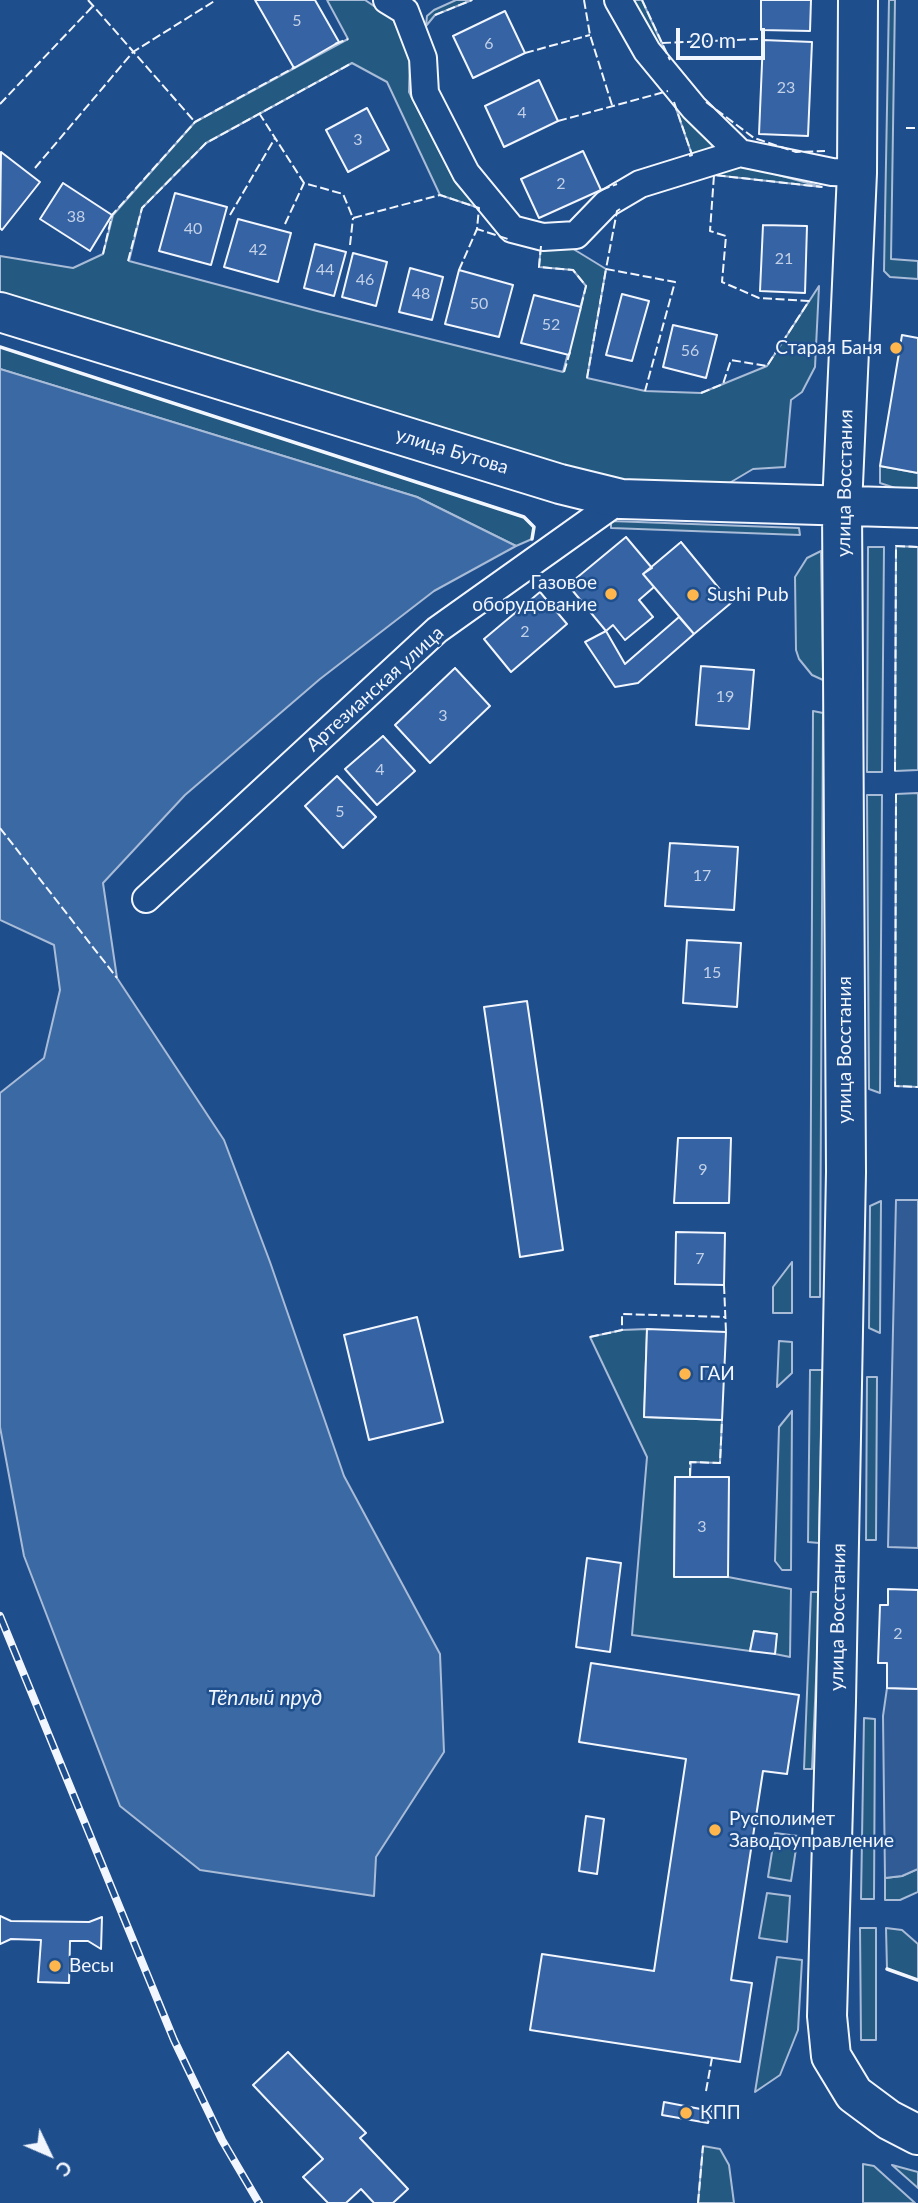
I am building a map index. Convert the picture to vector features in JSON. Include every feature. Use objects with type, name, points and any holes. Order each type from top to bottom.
[{"type":"street","points":[[387,0],[405,11],[423,58],[425,93],[466,173],[512,229],[543,237],[576,235],[606,204],[640,184],[740,153],[832,172],[857,173]]},
{"type":"street","points":[[618,0],[647,51],[694,108],[740,153]]},
{"type":"street","name":"улица Восстания","points":[[859,0],[857,173],[842,506],[846,1172],[828,2015],[831,2056],[854,2094],[889,2120],[918,2135]]},
{"type":"street","name":"улица Бутова","points":[[0,312],[547,480],[621,499],[918,508]]},
{"type":"street","name":"Артезианская улица","points":[[146,899],[437,630],[621,499]]},
{"type":"shaded area","points":[[327,0],[365,0],[393,19],[410,57],[409,92],[456,183],[479,208],[440,195],[387,82],[352,63],[206,143],[142,208],[129,261],[563,372],[586,286],[573,270],[539,267],[541,245],[570,247],[606,269],[587,378],[645,391],[701,393],[767,366],[819,286],[815,367],[802,392],[791,400],[785,467],[753,469],[721,488],[626,483],[563,469],[0,296],[0,256],[73,268],[103,254],[113,215],[195,122],[348,39]]},
{"type":"shaded area","points":[[456,0],[472,0],[435,15],[426,26],[427,16]]},
{"type":"shaded area","points":[[627,0],[642,0],[672,66]]},
{"type":"shaded area","points":[[889,0],[895,0],[891,259],[918,261],[918,279],[890,277],[884,271]]},
{"type":"shaded area","points":[[670,91],[725,148],[692,155]]},
{"type":"shaded area","points":[[742,165],[822,187],[714,175]]},
{"type":"shaded area","points":[[0,347],[524,517],[534,527],[532,539],[516,546],[417,497],[0,369]]},
{"type":"shaded area","points":[[880,466],[918,473],[918,491],[898,489],[880,483]]},
{"type":"shaded area","points":[[611,521],[799,528],[800,535],[611,528]]},
{"type":"shaded area","points":[[896,546],[918,547],[918,770],[895,771]]},
{"type":"shaded area","points":[[868,547],[884,547],[882,772],[867,772]]},
{"type":"shaded area","points":[[821,551],[823,680],[812,675],[799,659],[796,650],[795,577],[807,558]]},
{"type":"shaded area","points":[[813,711],[823,713],[820,1297],[810,1297]]},
{"type":"shaded area","points":[[918,793],[918,1087],[895,1086],[896,794]]},
{"type":"shaded area","points":[[867,795],[882,795],[880,1093],[869,1089]]},
{"type":"shaded area","points":[[896,1200],[918,1200],[918,1548],[888,1547]]},
{"type":"shaded area","points":[[881,1201],[880,1333],[869,1328],[870,1206]]},
{"type":"shaded area","points":[[792,1262],[792,1313],[773,1313],[773,1287]]},
{"type":"shaded area","points":[[647,1329],[644,1417],[722,1420],[720,1463],[691,1462],[690,1477],[675,1477],[674,1576],[728,1577],[791,1589],[790,1657],[775,1654],[776,1634],[754,1631],[750,1651],[632,1635],[647,1457],[590,1337],[622,1330]]},
{"type":"shaded area","points":[[779,1341],[792,1342],[792,1373],[777,1387]]},
{"type":"shaded area","points":[[810,1370],[822,1370],[819,1543],[808,1542]]},
{"type":"shaded area","points":[[867,1377],[877,1377],[876,1540],[866,1540]]},
{"type":"shaded area","points":[[792,1411],[791,1570],[782,1570],[775,1561],[779,1427]]},
{"type":"shaded area","points":[[811,1592],[820,1592],[812,1769],[804,1769]]},
{"type":"shaded area","points":[[887,1688],[918,1689],[918,1869],[902,1876],[885,1878],[883,1716]]},
{"type":"shaded area","points":[[864,1718],[875,1719],[874,1899],[861,1899]]},
{"type":"shaded area","points":[[775,1833],[798,1836],[791,1881],[768,1877]]},
{"type":"shaded area","points":[[918,1869],[918,1892],[900,1900],[885,1900],[885,1878],[902,1876]]},
{"type":"shaded area","points":[[767,1893],[790,1896],[787,1942],[759,1938]]},
{"type":"shaded area","points":[[860,1928],[876,1928],[876,2040],[861,2040]]},
{"type":"shaded area","points":[[886,1928],[902,1930],[918,1944],[918,1980],[887,1969]]},
{"type":"shaded area","points":[[777,1957],[802,1960],[798,2030],[780,2075],[755,2092]]},
{"type":"shaded area","points":[[703,2146],[720,2149],[729,2165],[734,2203],[698,2203]]},
{"type":"shaded area","points":[[863,2164],[874,2166],[915,2203],[863,2203]]},
{"type":"shaded area","points":[[892,2165],[918,2172],[918,2188]]},
{"type":"water","name":"Тёплый пруд","points":[[0,369],[417,497],[516,546],[434,591],[320,679],[185,795],[103,883],[117,978],[224,1140],[270,1262],[344,1476],[440,1654],[444,1752],[376,1857],[374,1896],[200,1870],[120,1806],[24,1556],[0,1427],[0,1093],[44,1058],[60,990],[54,945],[0,920]]},
{"type":"building","points":[[255,0],[315,0],[339,42],[294,68]]},
{"type":"building","points":[[761,0],[811,0],[810,31],[761,30]]},
{"type":"building","points":[[505,11],[525,53],[473,78],[453,36]]},
{"type":"building","points":[[763,40],[812,42],[808,136],[759,134]]},
{"type":"building","points":[[539,80],[558,121],[504,147],[485,106]]},
{"type":"building","points":[[367,108],[389,150],[348,172],[326,130]]},
{"type":"building","points":[[583,151],[601,190],[539,218],[521,179]]},
{"type":"building","points":[[1,152],[40,182],[2,230],[0,228]]},
{"type":"building","points":[[63,183],[112,215],[90,251],[40,219]]},
{"type":"building","points":[[175,193],[227,207],[211,265],[159,251]]},
{"type":"building","points":[[238,219],[291,233],[278,282],[224,267]]},
{"type":"building","points":[[763,225],[807,226],[805,293],[760,291]]},
{"type":"building","points":[[315,244],[346,252],[334,296],[304,288]]},
{"type":"building","points":[[353,253],[387,262],[376,306],[342,297]]},
{"type":"building","points":[[410,268],[443,277],[432,320],[399,312]]},
{"type":"building","points":[[459,270],[513,285],[499,337],[445,324]]},
{"type":"building","points":[[622,294],[649,301],[632,361],[606,355]]},
{"type":"building","points":[[534,295],[581,307],[569,355],[521,343]]},
{"type":"building","points":[[673,325],[717,335],[706,378],[663,367]]},
{"type":"building","points":[[902,335],[918,338],[918,473],[880,466]]},
{"type":"building","name":"Газовое оборудование","points":[[626,537],[652,568],[643,574],[654,587],[639,600],[653,617],[625,640],[613,625],[606,631],[568,585]]},
{"type":"building","name":"Sushi Pub","points":[[681,542],[731,603],[694,634],[643,574]]},
{"type":"building","points":[[540,592],[567,624],[511,672],[484,639]]},
{"type":"building","points":[[679,617],[694,634],[638,683],[615,687],[585,642],[606,631],[625,664]]},
{"type":"building","points":[[701,666],[754,670],[749,729],[696,725]]},
{"type":"building","points":[[455,668],[490,706],[430,763],[395,725]]},
{"type":"building","points":[[383,736],[415,771],[377,805],[345,769]]},
{"type":"building","points":[[337,776],[376,817],[343,848],[305,806]]},
{"type":"building","points":[[670,843],[738,847],[734,910],[665,906]]},
{"type":"building","points":[[687,940],[741,943],[737,1007],[683,1003]]},
{"type":"building","points":[[527,1001],[563,1250],[520,1257],[484,1007]]},
{"type":"building","points":[[678,1138],[731,1138],[729,1203],[674,1203]]},
{"type":"building","points":[[676,1232],[725,1233],[724,1285],[675,1284]]},
{"type":"building","points":[[417,1317],[443,1422],[369,1440],[344,1335]]},
{"type":"building","name":"ГАИ","points":[[647,1329],[726,1332],[722,1420],[644,1417]]},
{"type":"building","points":[[675,1477],[729,1477],[728,1577],[674,1577]]},
{"type":"building","points":[[587,1558],[621,1563],[610,1652],[576,1647]]},
{"type":"building","points":[[888,1589],[918,1590],[918,1689],[887,1688],[887,1663],[878,1663],[880,1605],[888,1605]]},
{"type":"building","points":[[754,1631],[777,1634],[775,1654],[750,1651]]},
{"type":"building","name":"Русполимет Заводоуправление","points":[[591,1663],[799,1695],[787,1774],[763,1771],[731,1980],[752,1983],[740,2062],[530,2030],[542,1954],[654,1971],[686,1759],[579,1742]]},
{"type":"building","points":[[586,1816],[604,1819],[597,1874],[579,1871]]},
{"type":"building","name":"Весы","points":[[0,1916],[11,1921],[89,1922],[102,1917],[101,1949],[88,1941],[70,1941],[69,1983],[38,1982],[41,1940],[11,1939],[0,1944]]},
{"type":"building","points":[[288,2052],[366,2133],[360,2138],[408,2189],[393,2203],[374,2203],[361,2189],[346,2203],[328,2203],[303,2177],[323,2159],[253,2085]]},
{"type":"building","name":"КПП","points":[[664,2102],[711,2111],[708,2123],[662,2115]]},
{"type":"railway","points":[[0,1616],[174,2040],[222,2140],[259,2203]]},
{"type":"fence","points":[[88,0],[195,122]]},
{"type":"fence","points":[[35,168],[133,52],[216,0]]},
{"type":"fence","points":[[435,15],[472,0]]},
{"type":"fence","points":[[584,0],[590,35],[612,105]]},
{"type":"fence","points":[[642,0],[670,60]]},
{"type":"fence","points":[[0,104],[93,6]]},
{"type":"fence","points":[[525,53],[590,35]]},
{"type":"fence","points":[[335,44],[348,39]]},
{"type":"fence","points":[[662,43],[758,39]]},
{"type":"fence","points":[[128,261],[142,208],[206,143],[352,63]]},
{"type":"fence","points":[[103,254],[112,215],[195,122],[295,67]]},
{"type":"fence","points":[[558,121],[668,91]]},
{"type":"fence","points":[[674,102],[692,155],[689,156]]},
{"type":"fence","points":[[706,102],[754,138],[796,152],[825,151]]},
{"type":"fence","points":[[259,113],[304,183],[343,194],[353,218],[440,195],[479,208],[477,229],[508,239]]},
{"type":"fence","points":[[906,128],[918,128]]},
{"type":"fence","points":[[230,215],[275,138]]},
{"type":"fence","points":[[701,393],[723,384],[731,360],[767,366],[809,301],[759,298],[722,282],[726,236],[710,231],[714,175],[822,187]]},
{"type":"fence","points":[[285,224],[304,183]]},
{"type":"fence","points":[[601,190],[617,184]]},
{"type":"fence","points":[[620,209],[617,211],[606,269],[675,282],[645,391]]},
{"type":"fence","points":[[350,245],[353,218]]},
{"type":"fence","points":[[459,270],[477,229]]},
{"type":"fence","points":[[541,246],[539,267],[573,270],[586,286],[580,311]]},
{"type":"fence","points":[[587,378],[606,269]]},
{"type":"fence","points":[[564,372],[570,352]]},
{"type":"fence","points":[[895,771],[896,546],[918,547]]},
{"type":"fence","points":[[896,794],[895,1086],[918,1087]]},
{"type":"fence","points":[[0,828],[117,978]]},
{"type":"fence","points":[[724,1285],[726,1332]]},
{"type":"fence","points":[[590,1337],[622,1330],[622,1314],[725,1317]]},
{"type":"fence","points":[[690,1477],[690,1462],[720,1463],[722,1420]]},
{"type":"fence","points":[[706,2091],[712,2058]]},
{"type":"fence","points":[[698,2203],[703,2146]]},
{"type":"wall","points":[[0,347],[524,517],[534,527],[532,539]]},
{"type":"wall","points":[[887,1969],[918,1980]]},
{"type":"place","name":"Старая Баня","points":[[896,348]]},
{"type":"place","name":"Газовое оборудование","points":[[611,594]]},
{"type":"place","name":"Sushi Pub","points":[[693,595]]},
{"type":"place","name":"ГАИ","points":[[685,1374]]},
{"type":"place","name":"Русполимет Заводоуправление","points":[[715,1830]]},
{"type":"place","name":"Весы","points":[[55,1966]]},
{"type":"place","name":"КПП","points":[[686,2113]]}]
